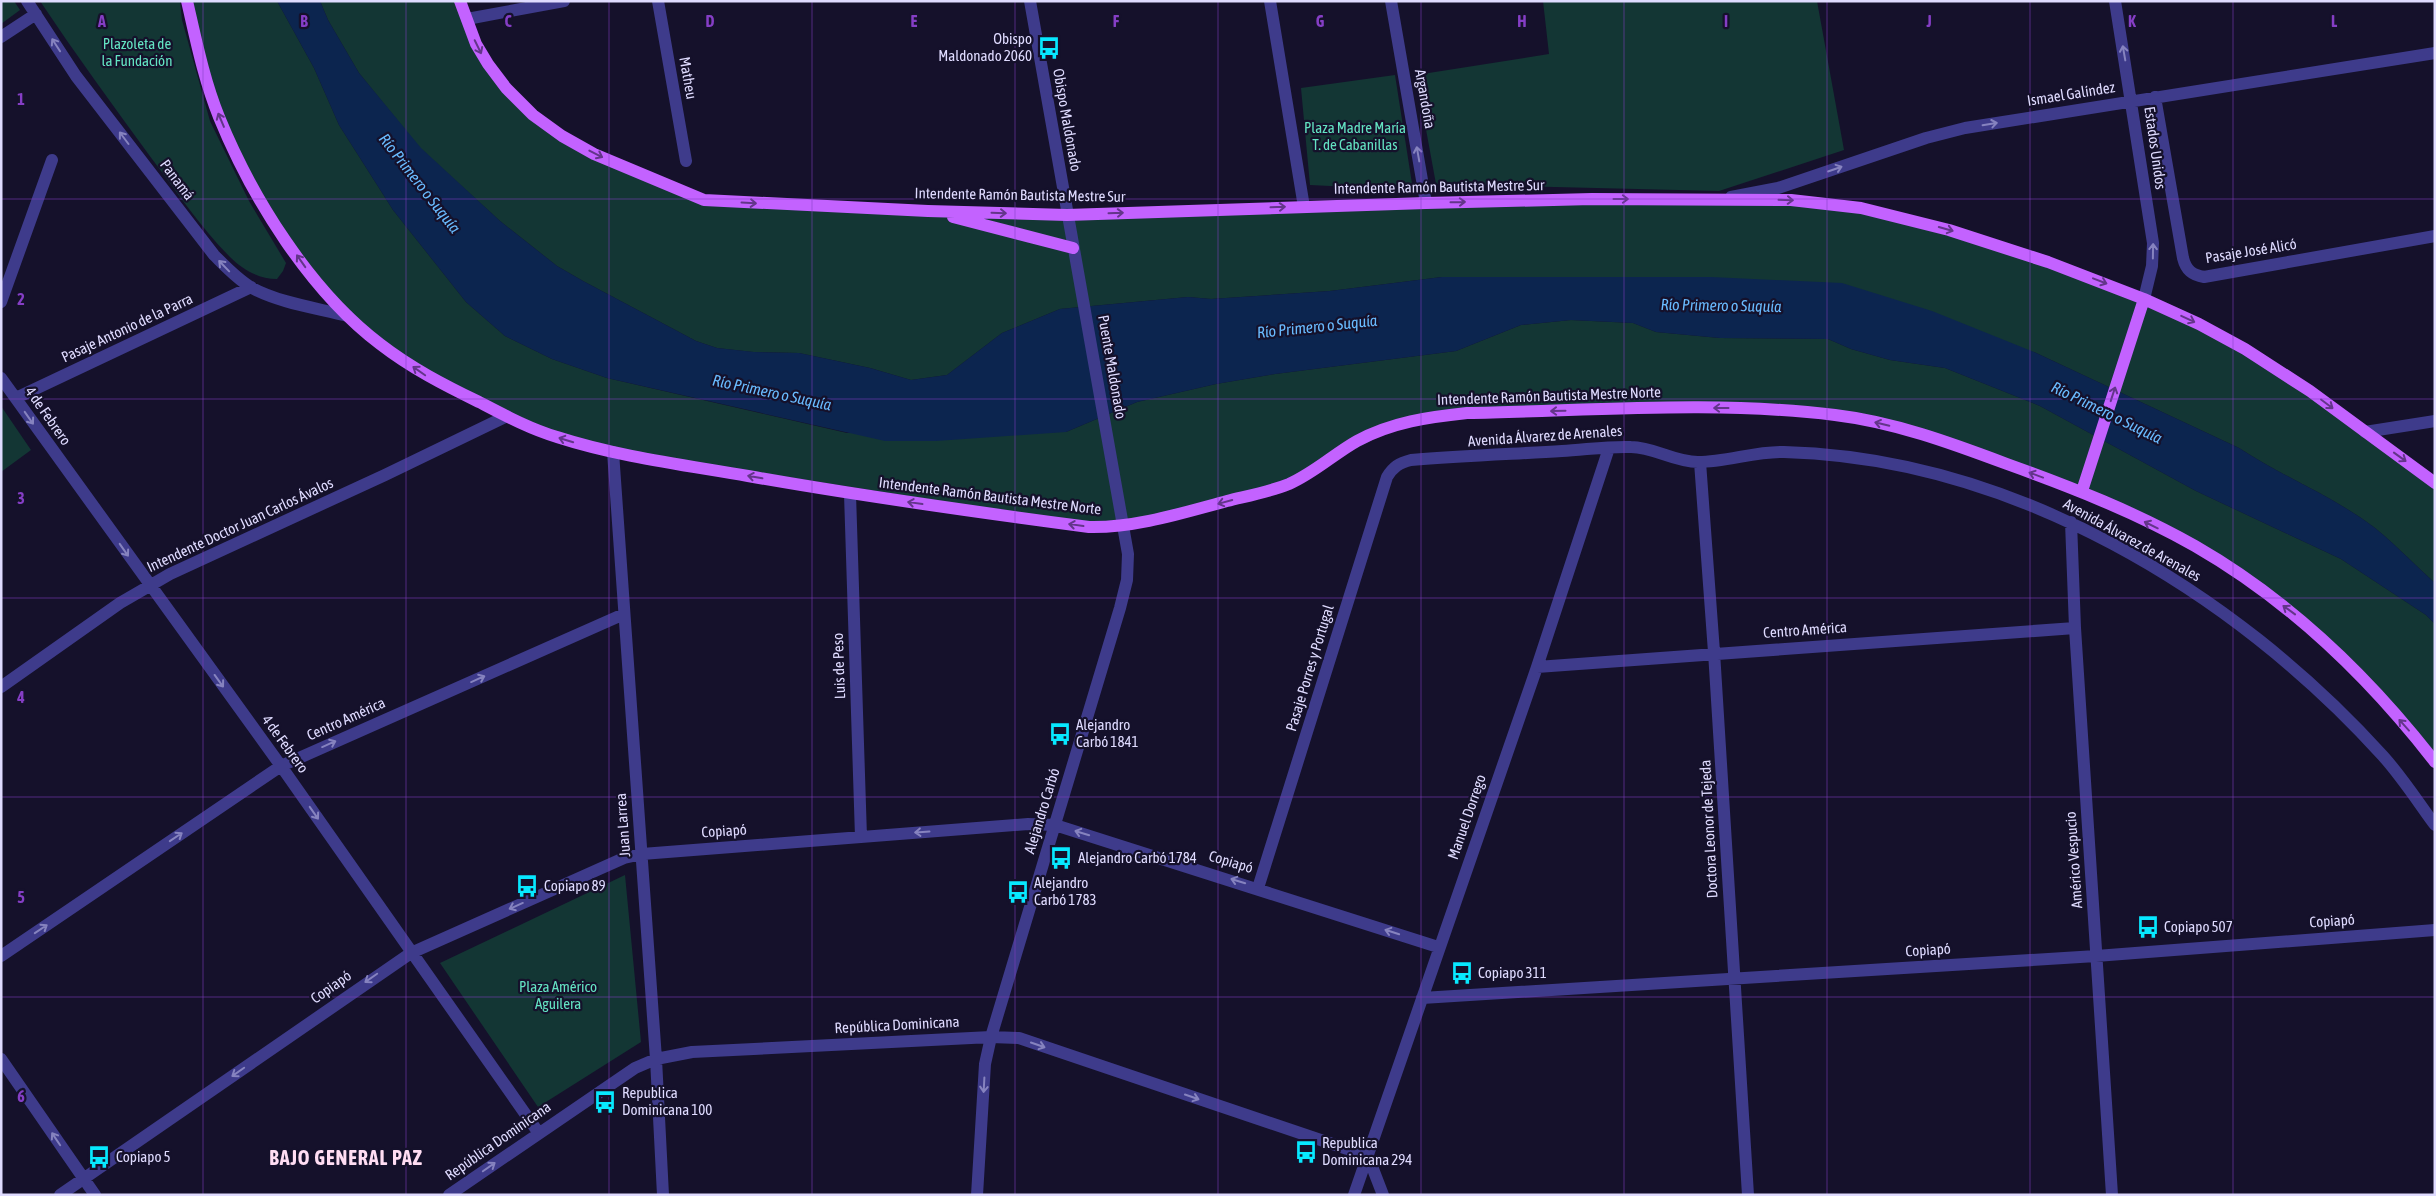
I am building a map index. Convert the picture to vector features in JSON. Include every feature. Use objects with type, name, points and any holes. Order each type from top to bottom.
[{"type":"main road","name":"Intendente Ramón Bautista Mestre Norte","points":[[187,1],[200,60],[219,118],[275,225],[310,274],[348,316],[379,343],[428,377],[507,416],[555,437],[613,452],[850,494],[1088,527],[1125,526],[1272,490],[1303,477],[1357,441],[1384,428],[1408,421],[1467,413],[1727,408],[1836,415],[1908,430],[2082,491],[2194,546],[2243,577],[2296,615],[2362,678],[2435,762]]},
{"type":"main road","name":"Intendente Ramón Bautista Mestre Sur","points":[[460,1],[488,64],[506,88],[533,115],[562,136],[594,154],[704,200],[928,211],[1067,215],[1426,202],[1720,199],[1822,202],[1862,208],[1910,219],[2048,262],[2144,299],[2245,349],[2310,391],[2435,483]]},
{"type":"main road","points":[[928,211],[1073,248]]},
{"type":"main road","points":[[2082,491],[2144,299]]},
{"type":"street","name":"Panamá","points":[[27,1],[76,76],[214,255],[230,272],[251,287],[270,296],[348,316]]},
{"type":"street","points":[[467,19],[564,1]]},
{"type":"street","name":"Matheu","points":[[658,1],[686,161]]},
{"type":"street","name":"Obispo Maldonado","points":[[1030,1],[1067,215]]},
{"type":"street","points":[[1270,1],[1304,207]]},
{"type":"street","name":"Argandoña","points":[[1391,1],[1426,202]]},
{"type":"street","name":"Estados Unidos","points":[[2115,1],[2153,243],[2152,266],[2144,299]]},
{"type":"street","points":[[1,37],[36,14]]},
{"type":"street","name":"Ismael Galíndez","points":[[1720,199],[1778,188],[1947,132],[2435,53]]},
{"type":"street","name":"Pasaje José Alicó","points":[[2154,97],[2183,258],[2189,271],[2196,275],[2204,276],[2435,236]]},
{"type":"street","points":[[1,302],[52,160]]},
{"type":"street","name":"Puente Maldonado","points":[[1067,215],[1125,526]]},
{"type":"street","name":"Pasaje Antonio de la Parra","points":[[16,398],[251,287]]},
{"type":"street","name":"4 de Febrero","points":[[1,378],[149,586],[281,766],[410,953],[538,1132]]},
{"type":"street","name":"Intendente Doctor Juan Carlos Ávalos","points":[[1,687],[149,586],[507,416]]},
{"type":"street","points":[[2365,432],[2435,420]]},
{"type":"street","name":"Avenida Álvarez de Arenales","points":[[1400,463],[1428,459],[1632,446],[1678,460],[1700,462],[1781,452],[1908,466],[2007,496],[2071,522],[2167,576],[2220,609],[2271,649],[2328,701],[2384,757],[2435,825]]},
{"type":"street","name":"Manuel Dorrego","points":[[1354,1195],[1438,947],[1537,666],[1609,448]]},
{"type":"street","name":"Juan Larrea","points":[[613,452],[664,1195]]},
{"type":"street","name":"Doctora Leonor de Tejeda","points":[[1700,462],[1714,652],[1748,1195]]},
{"type":"street","name":"Pasaje Porres y Portugal","points":[[1258,888],[1386,477],[1392,468],[1400,463]]},
{"type":"street","name":"Luis de Peso","points":[[850,494],[861,837]]},
{"type":"street","name":"Américo Vespucio","points":[[2071,522],[2075,628],[2112,1195]]},
{"type":"street","name":"Alejandro Carbó","points":[[978,1195],[985,1064],[990,1037],[1127,580],[1128,554],[1125,526]]},
{"type":"street","name":"Centro América","points":[[1,956],[281,766],[624,614]]},
{"type":"street","name":"Centro América","points":[[1537,666],[2075,628]]},
{"type":"street","name":"Copiapó","points":[[60,1195],[410,953],[624,858],[642,854],[1028,824],[1055,825],[1258,888],[1438,947]]},
{"type":"street","name":"Copiapó","points":[[1422,998],[2096,956],[2435,930]]},
{"type":"street","name":"República Dominicana","points":[[449,1195],[538,1132],[635,1068],[656,1059],[692,1052],[990,1037],[1019,1038],[1368,1156]]},
{"type":"street","points":[[1,1059],[94,1195]]},
{"type":"street","points":[[1368,1156],[1383,1195]]},
{"type":"green space","points":[[1,1],[14,1],[20,10],[1,24]]},
{"type":"green space","name":"Plazoleta de la Fundación","points":[[40,1],[180,1],[182,20],[210,121],[249,201],[286,263],[277,279],[270,279],[246,270],[230,257],[209,234],[81,61]]},
{"type":"green space","points":[[187,1],[277,1],[314,68],[339,125],[393,210],[466,302],[505,336],[552,359],[607,378],[847,433],[1066,432],[1137,402],[1216,384],[1275,374],[1456,351],[1521,325],[1571,320],[1633,323],[1656,332],[1720,338],[1828,339],[1851,349],[1890,360],[1945,368],[2040,406],[2196,491],[2341,559],[2426,615],[2435,624],[2435,762],[2362,677],[2243,577],[2082,491],[1908,430],[1765,409],[1408,421],[1303,477],[1107,527],[582,445],[427,377],[348,316],[275,225],[219,118]]},
{"type":"green space","points":[[320,1],[460,1],[476,44],[544,123],[694,197],[1067,215],[1426,203],[1822,202],[2048,262],[2245,349],[2435,483],[2435,583],[2375,528],[2325,496],[2239,448],[2034,352],[1442,277],[1330,291],[1211,299],[1188,297],[1060,309],[1002,333],[947,375],[911,380],[870,368],[799,353],[753,352],[717,348],[696,341],[557,266],[500,221],[420,148],[359,73],[328,20]]},
{"type":"green space","points":[[1543,1],[1817,1],[1844,150],[1719,191],[1436,184],[1416,75],[1549,54]]},
{"type":"green space","name":"Plaza Madre María T. de Cabanillas","points":[[1395,75],[1413,190],[1310,185],[1301,88]]},
{"type":"green space","points":[[1,406],[31,450],[1,472]]},
{"type":"green space","name":"Plaza Américo Aguilera","points":[[625,875],[641,1042],[538,1107],[440,963]]},
{"type":"water","name":"Río Primero o Suquía","points":[[277,1],[320,1],[328,20],[359,73],[421,148],[500,221],[557,266],[696,341],[717,348],[754,352],[799,353],[870,368],[911,380],[947,375],[1002,333],[1060,309],[1188,297],[1211,299],[1330,291],[1442,277],[1711,277],[1842,283],[1932,311],[2034,352],[2239,448],[2325,496],[2375,528],[2435,583],[2435,624],[2426,615],[2341,559],[2196,491],[2040,406],[1945,368],[1890,360],[1851,349],[1828,339],[1720,338],[1656,332],[1633,323],[1571,320],[1521,325],[1456,351],[1275,374],[1216,384],[1137,402],[1066,432],[936,441],[885,441],[607,378],[552,359],[505,336],[466,302],[393,210],[339,125],[314,68]]},
{"type":"place","name":"Obispo Maldonado 2060","points":[[1049,48]]},
{"type":"place","name":"Alejandro Carbó 1841","points":[[1060,734]]},
{"type":"place","name":"Alejandro Carbó 1784","points":[[1061,858]]},
{"type":"place","name":"Copiapo 89","points":[[527,886]]},
{"type":"place","name":"Alejandro Carbó 1783","points":[[1018,892]]},
{"type":"place","name":"Copiapo 507","points":[[2148,927]]},
{"type":"place","name":"Copiapo 311","points":[[1462,973]]},
{"type":"place","name":"Republica Dominicana 100","points":[[605,1102]]},
{"type":"place","name":"Republica Dominicana 294","points":[[1306,1152]]},
{"type":"place","name":"Copiapo 5","points":[[99,1157]]},
{"type":"district","name":"BAJO GENERAL PAZ","points":[[346,1158]]}]
